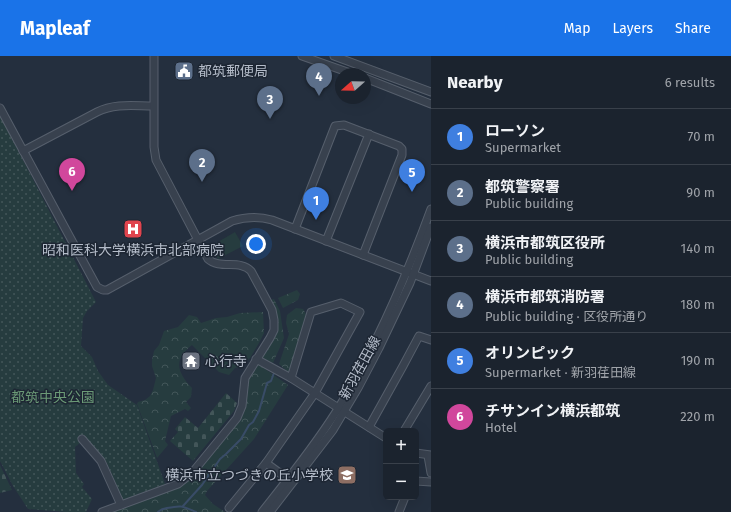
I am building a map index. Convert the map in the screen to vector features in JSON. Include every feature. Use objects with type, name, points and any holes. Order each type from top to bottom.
[{"type":"street","points":[[102,512],[178,484],[192,473],[237,418],[242,406],[245,378],[274,330],[272,310],[251,271],[242,266],[213,263],[208,259],[156,160],[154,147],[153,106],[154,56]]},
{"type":"street","points":[[334,56],[357,63],[431,92]]},
{"type":"street","points":[[307,57],[337,68]]},
{"type":"street","points":[[371,80],[431,104]]},
{"type":"street","points":[[23,151],[109,107],[121,105],[153,106]]},
{"type":"street","points":[[0,108],[97,287],[100,289],[107,290],[197,239],[232,221],[243,218],[266,218],[431,281]]},
{"type":"street","points":[[295,229],[335,126],[344,125],[369,134],[398,146],[402,149],[402,155],[363,255]]},
{"type":"street","points":[[326,241],[369,134]]},
{"type":"street","name":"新羽荏田線","points":[[410,273],[431,210]]},
{"type":"street","name":"新羽荏田線","points":[[270,512],[333,430],[341,410],[410,273],[431,227]]},
{"type":"street","points":[[229,508],[266,463],[315,393],[360,312],[341,303],[311,312],[291,378]]},
{"type":"street","points":[[369,427],[419,336],[431,340]]},
{"type":"street","points":[[256,358],[291,378],[383,436]]},
{"type":"street","points":[[406,428],[431,386]]},
{"type":"street","name":"新羽荏田線","points":[[262,512],[341,410]]},
{"type":"street","points":[[82,439],[101,461],[121,505]]},
{"type":"street","points":[[419,454],[430,456],[431,473]]},
{"type":"street","points":[[266,463],[288,479]]},
{"type":"street","points":[[419,480],[431,482]]},
{"type":"street","points":[[399,512],[403,500]]},
{"type":"green space","name":"都筑中央公園","points":[[0,117],[96,302],[87,311],[83,318],[81,346],[92,357],[98,371],[108,385],[137,405],[165,484],[123,500],[107,463],[85,439],[75,447],[76,473],[84,484],[82,487],[92,499],[86,512],[28,509],[13,486],[0,461]]},
{"type":"green space","points":[[235,232],[243,246],[218,259],[211,246]]},
{"type":"green space","points":[[297,290],[300,294],[298,300],[283,308],[278,298]]},
{"type":"green space","points":[[274,299],[280,311],[284,338],[273,363],[261,357],[277,327],[277,314],[271,300]]},
{"type":"green space","points":[[296,308],[303,309],[306,314],[290,370],[288,372],[279,364],[289,334],[286,323],[287,315]]},
{"type":"green space","points":[[263,312],[264,333],[259,343],[250,358],[242,366],[235,368],[229,375],[219,372],[192,345],[186,350],[182,356],[179,366],[183,377],[192,388],[191,397],[186,402],[191,408],[188,411],[185,409],[171,416],[165,441],[168,445],[157,458],[137,404],[150,396],[153,390],[156,378],[152,366],[152,360],[154,351],[159,345],[164,331],[178,327],[189,315],[197,317],[201,323],[240,313]]},
{"type":"green space","points":[[258,364],[288,385],[254,439],[205,495],[213,504],[225,512],[107,512],[182,483],[241,417],[246,404],[248,379]]},
{"type":"green space","points":[[226,393],[237,403],[234,411],[193,461],[170,441],[178,432],[175,429],[185,417],[198,428]]},
{"type":"green space","points":[[0,465],[12,490],[0,493]]},
{"type":"waterway","points":[[183,506],[202,485],[220,459],[241,439],[249,425],[253,422],[259,411],[267,383],[271,381],[274,373]]},
{"type":"waterway","points":[[158,512],[163,509],[179,506],[196,512]]},
{"type":"place","name":"都筑郵便局","points":[[184,71]]},
{"type":"place","name":"横浜市都筑消防署","points":[[319,96]]},
{"type":"place","name":"横浜市都筑区役所","points":[[270,119]]},
{"type":"place","name":"都筑警察署","points":[[202,182]]},
{"type":"place","name":"チサンイン横浜都筑","points":[[72,191]]},
{"type":"place","name":"オリンピック","points":[[412,192]]},
{"type":"place","name":"ローソン","points":[[316,220]]},
{"type":"place","name":"昭和医科大学横浜市北部病院","points":[[133,229]]},
{"type":"place","name":"心行寺","points":[[191,361]]},
{"type":"place","name":"横浜市立つづきの丘小学校","points":[[347,475]]}]
